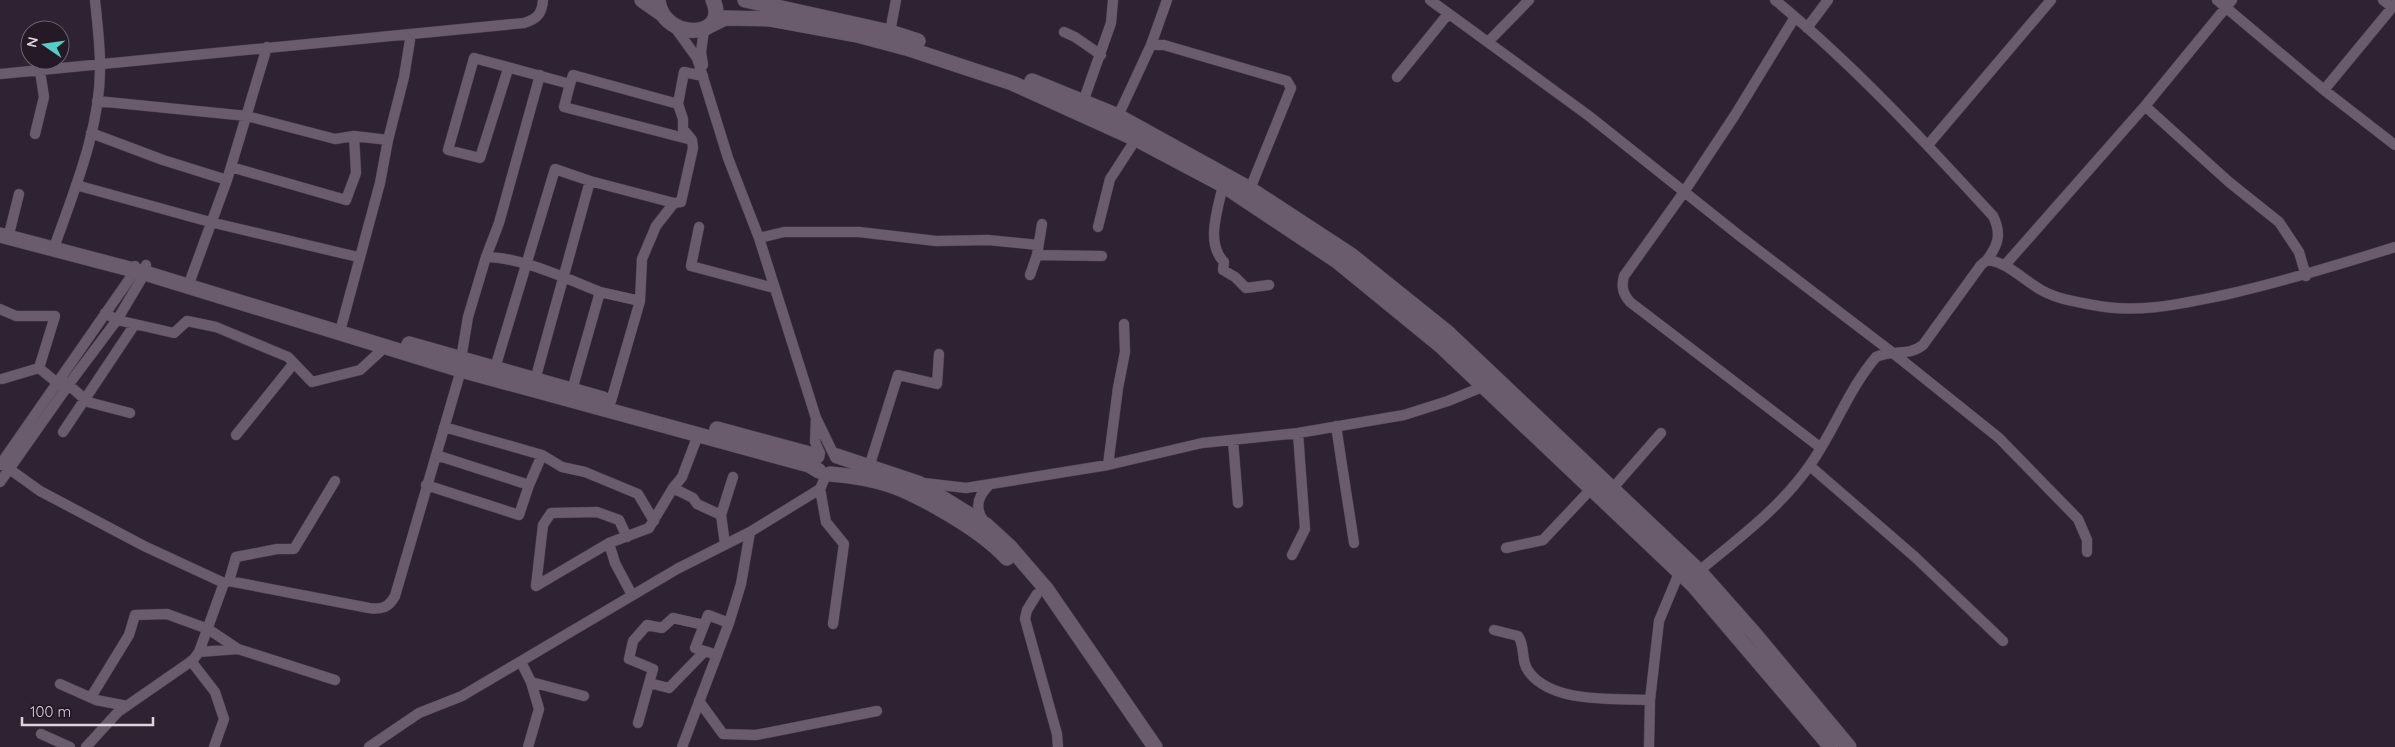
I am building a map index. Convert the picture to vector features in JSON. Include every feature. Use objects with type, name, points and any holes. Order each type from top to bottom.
[{"type":"main road","points":[[642,0],[660,7],[674,26],[683,29],[707,27],[725,18],[770,19],[857,35],[906,48],[1012,83],[1136,139],[1223,186],[1364,282],[1441,346],[1491,383],[1612,489],[1699,571],[1754,632],[1849,747]]},
{"type":"main road","points":[[707,27],[716,12],[713,0]]},
{"type":"main road","points":[[745,0],[890,32],[1000,68],[1118,116],[1250,189],[1351,255],[1447,332],[1491,383],[1591,489],[1680,573],[1735,633],[1831,747]]},
{"type":"main road","points":[[3,231],[56,242],[384,348],[461,365],[495,368],[873,479],[918,495],[984,538],[1002,553],[1037,594],[1146,747]]},
{"type":"main road","points":[[3,231],[140,268],[191,278],[342,324],[461,365],[809,466],[869,467],[918,483],[986,525],[1010,547],[1047,590],[1155,747]]},
{"type":"street","points":[[56,242],[76,185],[97,101],[100,65],[95,0]]},
{"type":"street","points":[[0,74],[524,23],[535,19],[542,11],[544,0]]},
{"type":"street","points":[[890,32],[896,0]]},
{"type":"street","points":[[1083,102],[1111,23],[1113,0]]},
{"type":"street","points":[[1118,116],[1151,45],[1167,0]]},
{"type":"street","points":[[1430,0],[1589,116],[1999,438],[2078,519],[2087,540],[2087,552]]},
{"type":"street","points":[[1488,42],[1529,0]]},
{"type":"street","points":[[1699,571],[1766,516],[1810,466],[1867,368],[1876,357],[1915,351],[1923,345],[1981,265],[1987,260],[1996,247],[1999,237],[1998,226],[1993,216],[1928,145],[1795,16],[1775,0]]},
{"type":"street","points":[[1807,28],[1828,0]]},
{"type":"street","points":[[1928,145],[2052,0]]},
{"type":"street","points":[[2217,0],[2229,4],[2324,90],[2395,145]]},
{"type":"street","points":[[2324,90],[2394,6],[2383,0]]},
{"type":"street","points":[[2004,266],[2145,106],[2229,4]]},
{"type":"street","points":[[1397,77],[1448,14]]},
{"type":"street","points":[[1795,16],[1735,115],[1684,192],[1624,276],[1622,284],[1625,297],[1822,448]]},
{"type":"street","points":[[674,26],[697,58],[728,158],[759,238],[816,418],[815,442],[825,466],[826,522],[844,544],[833,624]]},
{"type":"street","points":[[703,76],[701,52],[707,27]]},
{"type":"street","points":[[1064,32],[1075,37],[1101,55]]},
{"type":"street","points":[[342,324],[358,257],[380,183],[388,140],[404,77],[411,34]]},
{"type":"street","points":[[1151,45],[1164,45],[1287,81],[1291,88],[1250,189]]},
{"type":"street","points":[[191,278],[227,180],[267,47]]},
{"type":"street","points":[[508,69],[480,158],[448,150],[474,58],[508,69],[540,75],[570,84]]},
{"type":"street","points":[[35,134],[44,97],[40,71]]},
{"type":"street","points":[[495,368],[555,169],[590,181],[674,202],[681,202],[693,148],[692,140],[683,129],[683,118],[678,104],[684,72],[703,76]]},
{"type":"street","points":[[4,466],[40,492],[144,546],[227,582],[369,608],[385,608],[395,596],[461,365],[468,317],[486,257],[499,223],[540,75]]},
{"type":"street","points":[[678,104],[573,75],[564,107],[692,140]]},
{"type":"street","points":[[97,101],[247,116],[335,139],[354,136],[388,140]]},
{"type":"street","points":[[2145,106],[2229,182],[2279,222],[2299,252],[2306,276]]},
{"type":"street","points":[[90,133],[163,160],[227,180]]},
{"type":"street","points":[[231,167],[346,200],[356,173],[354,136]]},
{"type":"street","points":[[1098,227],[1110,179],[1136,139]]},
{"type":"street","points":[[535,380],[590,181]]},
{"type":"street","points":[[76,185],[210,222],[358,257]]},
{"type":"street","points":[[1223,186],[1214,246],[1218,256],[1224,262],[1223,270],[1235,277],[1246,288],[1269,286]]},
{"type":"street","points":[[3,231],[20,194]]},
{"type":"street","points":[[611,401],[640,301],[642,258],[656,226],[674,202]]},
{"type":"street","points":[[1030,275],[1038,250],[1042,224]]},
{"type":"street","points":[[700,227],[691,266],[774,288]]},
{"type":"street","points":[[759,238],[792,232],[859,232],[936,241],[988,240],[1038,250],[1102,256]]},
{"type":"street","points":[[1987,260],[2004,266],[2041,290],[2057,297],[2110,309],[2128,310],[2173,306],[2306,276],[2395,247]]},
{"type":"street","points":[[486,257],[496,257],[526,265],[564,277],[600,292],[640,301]]},
{"type":"street","points":[[63,384],[105,313],[140,268]]},
{"type":"street","points":[[0,482],[4,466],[63,384],[117,320],[140,268]]},
{"type":"street","points":[[572,390],[600,292]]},
{"type":"street","points":[[0,309],[16,316],[55,316],[39,368]]},
{"type":"street","points":[[105,313],[117,320],[174,334],[187,321],[216,327],[288,356],[312,382],[360,370],[384,348]]},
{"type":"street","points":[[63,432],[135,324]]},
{"type":"street","points":[[1108,465],[1118,388],[1125,352],[1124,324]]},
{"type":"street","points":[[869,467],[898,375],[937,384],[939,354]]},
{"type":"street","points":[[236,436],[294,363]]},
{"type":"street","points":[[2,379],[39,368]]},
{"type":"street","points":[[39,368],[88,402],[130,412]]},
{"type":"street","points":[[918,483],[960,488],[989,484],[1108,465],[1202,443],[1298,433],[1404,415],[1448,401],[1491,383]]},
{"type":"street","points":[[1336,426],[1354,543]]},
{"type":"street","points":[[444,427],[542,455],[562,467],[585,472],[638,494],[654,521]]},
{"type":"street","points":[[1292,555],[1305,529],[1298,433]]},
{"type":"street","points":[[1612,489],[1661,433]]},
{"type":"street","points":[[627,537],[619,520],[597,512],[551,513],[543,524],[536,586],[609,543],[627,537],[649,528],[673,488],[682,477],[698,434]]},
{"type":"street","points":[[1233,440],[1238,503]]},
{"type":"street","points":[[436,455],[529,485]]},
{"type":"street","points":[[426,485],[519,515],[542,455]]},
{"type":"street","points":[[369,747],[419,713],[462,696],[632,595],[750,532],[825,466]]},
{"type":"street","points":[[1810,466],[1915,557],[2003,641]]},
{"type":"street","points":[[726,544],[721,515],[733,477]]},
{"type":"street","points":[[86,747],[118,712],[191,662],[199,652],[236,557],[277,549],[294,549],[335,481]]},
{"type":"street","points":[[986,525],[978,513],[977,505],[981,493],[989,484]]},
{"type":"street","points":[[673,488],[693,498],[697,504],[721,515]]},
{"type":"street","points":[[1506,548],[1543,540],[1591,489]]},
{"type":"street","points":[[682,747],[729,623],[741,584],[750,532]]},
{"type":"street","points":[[609,543],[615,563],[632,595]]},
{"type":"street","points":[[1648,747],[1650,700],[1659,621],[1680,573]]},
{"type":"street","points":[[1037,594],[1027,610],[1025,620],[1057,734],[1058,747]]},
{"type":"street","points":[[91,697],[130,635],[135,615],[167,614],[208,629],[238,649],[335,680]]},
{"type":"street","points":[[717,655],[695,648],[708,615],[729,623]]},
{"type":"street","points":[[638,723],[653,669],[629,659],[633,641],[647,625],[662,628],[673,618],[704,625]]},
{"type":"street","points":[[1494,630],[1518,636],[1522,640],[1525,666],[1529,673],[1538,681],[1565,695],[1650,700]]},
{"type":"street","points":[[199,652],[238,649]]},
{"type":"street","points":[[649,683],[669,688],[704,652]]},
{"type":"street","points":[[191,662],[215,692],[224,719],[214,747]]},
{"type":"street","points":[[522,662],[532,682],[539,709],[528,747]]},
{"type":"street","points":[[532,682],[584,696]]},
{"type":"street","points":[[60,684],[91,697],[127,706]]},
{"type":"street","points":[[699,701],[724,734],[756,735],[877,710]]},
{"type":"street","points":[[41,734],[70,747]]}]
